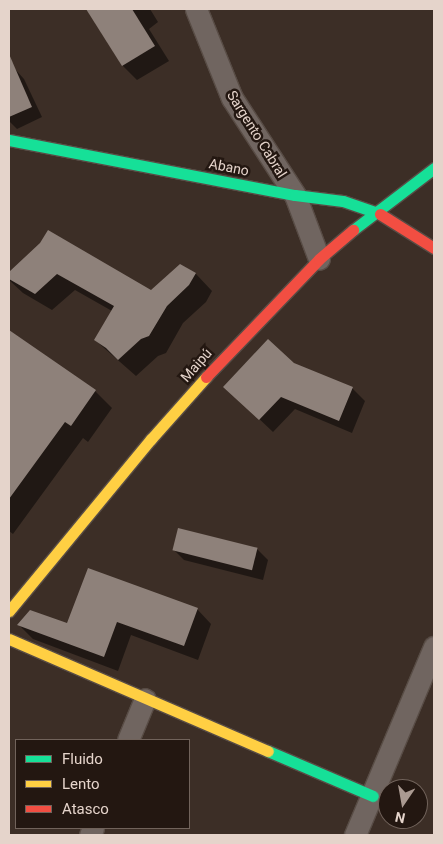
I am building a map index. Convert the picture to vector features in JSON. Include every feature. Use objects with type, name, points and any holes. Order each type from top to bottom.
[{"type":"street","name":"Sargento Cabral","points":[[196,9],[232,98],[295,195],[319,259]]},
{"type":"street","name":"Abano","points":[[9,140],[295,195],[343,201],[375,211],[434,248]]},
{"type":"street","name":"Maipú","points":[[9,611],[151,439],[218,363],[319,259],[375,211],[434,168]]},
{"type":"street","points":[[9,639],[373,796]]},
{"type":"street","points":[[355,835],[434,647]]},
{"type":"street","points":[[128,739],[145,699]]},
{"type":"building","points":[[86,9],[132,9],[155,46],[122,66]]},
{"type":"building","points":[[9,54],[32,107],[9,117]]},
{"type":"building","points":[[48,230],[151,290],[180,264],[196,273],[189,285],[167,306],[149,336],[141,339],[118,360],[106,348],[94,340],[114,306],[57,274],[35,294],[9,279],[9,272],[40,243]]},
{"type":"building","points":[[9,330],[96,390],[71,426],[65,422],[9,499]]},
{"type":"building","points":[[268,339],[294,363],[353,387],[339,421],[281,397],[259,420],[223,387]]},
{"type":"building","points":[[178,528],[258,548],[252,570],[172,550]]},
{"type":"building","points":[[88,568],[198,608],[184,646],[117,622],[104,657],[17,625],[30,610],[67,623]]},
{"type":"traffic: fast","points":[[9,140],[295,195],[343,201],[380,214]]},
{"type":"traffic: fast","points":[[353,230],[434,168]]},
{"type":"traffic: fast","points":[[268,751],[373,796]]},
{"type":"traffic: slow","points":[[9,611],[151,439],[206,377]]},
{"type":"traffic: slow","points":[[9,639],[268,751]]},
{"type":"traffic: jam","points":[[380,214],[434,248]]},
{"type":"traffic: jam","points":[[206,377],[319,259],[353,230]]}]
